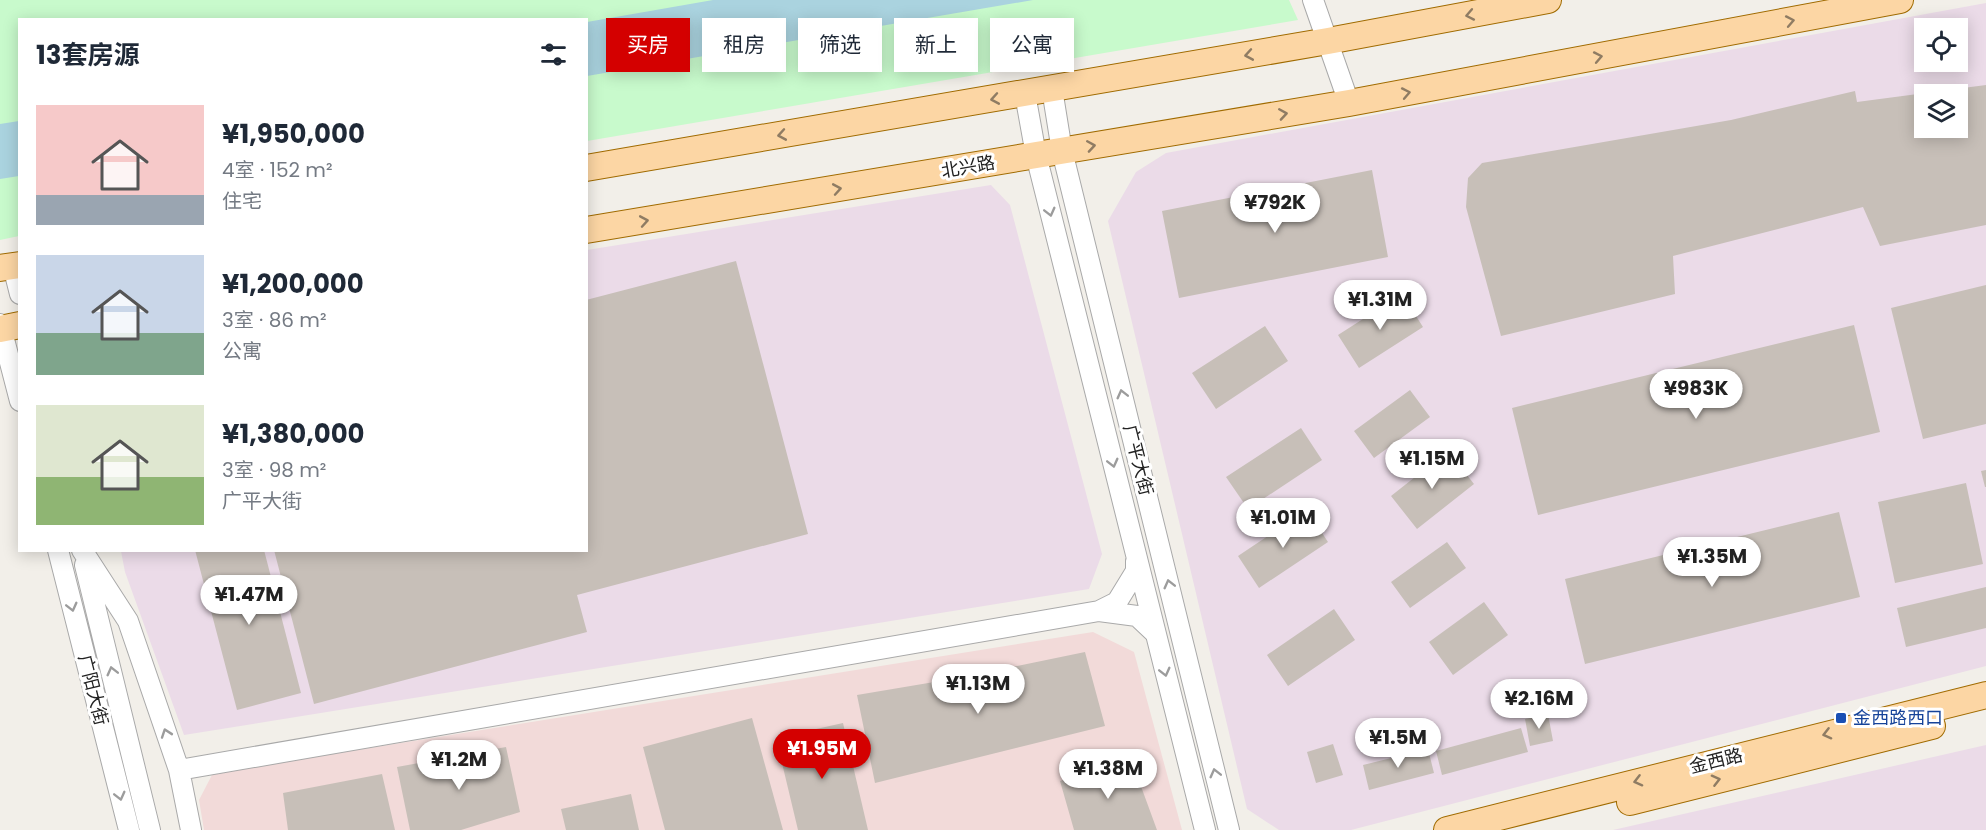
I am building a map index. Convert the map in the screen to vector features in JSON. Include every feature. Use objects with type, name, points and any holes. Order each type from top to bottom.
[{"type":"main road","points":[[588,168],[1025,94],[1548,0]]},
{"type":"main road","name":"北兴路","points":[[588,230],[1349,103],[1900,0]]},
{"type":"main road","name":"金西路","points":[[1447,830],[1986,695]]},
{"type":"main road","name":"金西路","points":[[1516,830],[1986,713]]},
{"type":"street","points":[[1316,8],[1349,103]]},
{"type":"street","name":"广平大街","points":[[1052,89],[1062,151],[1229,830]]},
{"type":"street","name":"广平大街","points":[[1025,94],[1036,155],[1205,830]]},
{"type":"street","points":[[11,267],[18,288]]},
{"type":"street","points":[[5,327],[18,391]]},
{"type":"street","name":"广阳大街","points":[[59,552],[129,830]]},
{"type":"street","name":"广阳大街","points":[[82,552],[150,830]]},
{"type":"street","points":[[83,552],[128,621],[179,770],[190,830]]},
{"type":"street","points":[[179,770],[1099,611],[1117,602],[1127,588],[1136,571],[1136,558]]},
{"type":"street","points":[[1099,611],[1137,616],[1155,633]]},
{"type":"shaded area","points":[[1986,3],[1986,666],[1351,830],[1279,830],[1247,809],[1108,221],[1136,172],[1166,153]]},
{"type":"shaded area","points":[[991,185],[1010,205],[1102,554],[1089,589],[184,735],[125,572],[121,552],[588,552],[588,250]]},
{"type":"shaded area","points":[[1093,632],[1134,652],[1182,830],[204,830],[199,800],[213,773]]},
{"type":"shaded area","points":[[1986,745],[1986,830],[1613,830]]},
{"type":"green space","points":[[0,0],[1289,0],[1298,20],[1074,58],[1074,18],[990,18],[990,72],[992,72],[588,141],[588,18],[18,18],[18,236],[0,240]]},
{"type":"water","points":[[713,0],[1033,0],[927,18],[894,18],[894,24],[882,26],[882,18],[798,18],[798,40],[786,42],[786,18],[702,18],[702,56],[690,58],[690,18],[610,18]]},
{"type":"water","points":[[606,19],[606,72],[610,72],[588,76],[588,22]]},
{"type":"water","points":[[18,121],[18,176],[0,179],[0,124]]},
{"type":"building","points":[[1986,85],[1986,225],[1880,246],[1863,207],[1673,256],[1675,294],[1501,336],[1466,207],[1468,178],[1482,163],[1731,120],[1855,91],[1857,102],[1914,94],[1914,138],[1968,138],[1968,87]]},
{"type":"building","points":[[1372,170],[1388,257],[1179,298],[1162,211]]},
{"type":"building","points":[[736,261],[808,534],[577,595],[587,632],[314,704],[275,552],[588,552],[588,299]]},
{"type":"building","points":[[1986,285],[1986,424],[1923,439],[1891,308]]},
{"type":"building","points":[[1402,294],[1423,327],[1359,368],[1338,335]]},
{"type":"building","points":[[1854,325],[1880,432],[1538,515],[1512,408]]},
{"type":"building","points":[[1265,326],[1288,361],[1216,409],[1192,373]]},
{"type":"building","points":[[1410,390],[1430,417],[1374,458],[1354,431]]},
{"type":"building","points":[[1301,428],[1322,460],[1248,509],[1226,477]]},
{"type":"building","points":[[1448,451],[1474,484],[1417,529],[1391,496]]},
{"type":"building","points":[[1986,470],[1986,487],[1985,487],[1981,471]]},
{"type":"building","points":[[1966,483],[1983,564],[1895,583],[1878,502]]},
{"type":"building","points":[[1307,510],[1328,542],[1259,588],[1238,556]]},
{"type":"building","points":[[1839,512],[1860,597],[1585,664],[1565,579]]},
{"type":"building","points":[[1447,542],[1466,568],[1410,608],[1391,582]]},
{"type":"building","points":[[196,552],[265,552],[301,693],[237,710]]},
{"type":"building","points":[[1986,587],[1986,628],[1906,647],[1897,608]]},
{"type":"building","points":[[1484,602],[1508,635],[1453,675],[1429,642]]},
{"type":"building","points":[[1334,609],[1355,640],[1288,686],[1267,655]]},
{"type":"building","points":[[1085,652],[1105,726],[875,783],[857,695],[964,677]]},
{"type":"building","points":[[1548,714],[1553,741],[1530,746],[1525,719]]},
{"type":"building","points":[[752,718],[783,830],[665,830],[643,747]]},
{"type":"building","points":[[843,723],[868,830],[798,830],[776,738]]},
{"type":"building","points":[[1521,728],[1528,752],[1442,775],[1436,751]]},
{"type":"building","points":[[1333,744],[1343,775],[1316,783],[1307,752]]},
{"type":"building","points":[[506,747],[520,812],[461,830],[410,830],[397,767]]},
{"type":"building","points":[[1428,749],[1434,773],[1369,790],[1363,765]]},
{"type":"building","points":[[1131,759],[1157,830],[1074,830],[1060,781]]},
{"type":"building","points":[[382,774],[395,830],[288,830],[283,793]]},
{"type":"building","points":[[631,794],[639,830],[566,830],[561,809]]},
{"type":"place","name":"金西路西口","points":[[1841,718]]}]
